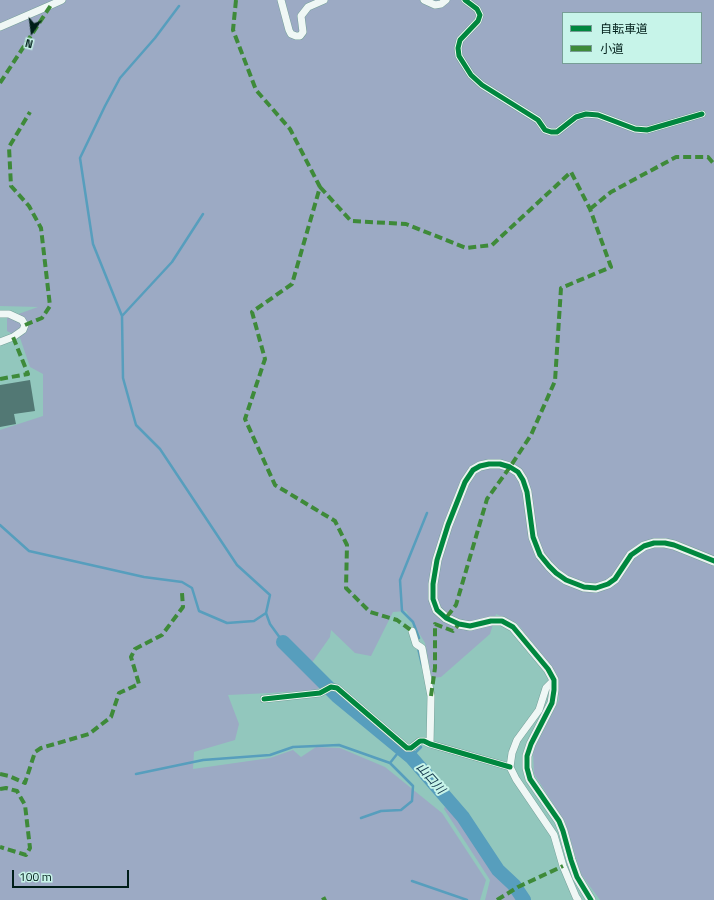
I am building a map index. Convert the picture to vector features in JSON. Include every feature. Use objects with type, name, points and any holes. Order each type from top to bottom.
[{"type":"street","points":[[0,27],[62,0]]},
{"type":"street","points":[[281,0],[291,34],[300,36],[303,32],[301,16],[308,7],[324,0]]},
{"type":"street","points":[[424,0],[435,5],[441,4],[446,0]]},
{"type":"street","points":[[465,0],[477,9],[480,15],[478,21],[460,40],[458,48],[459,56],[471,75],[482,86],[538,120],[545,130],[557,132],[576,117],[586,114],[598,115],[635,129],[647,130],[702,114]]},
{"type":"street","points":[[0,314],[9,314],[22,320],[25,325],[23,330],[13,338],[0,342]]},
{"type":"street","points":[[591,900],[576,876],[559,821],[530,779],[527,768],[527,756],[531,744],[552,703],[554,680],[548,669],[513,627],[502,621],[491,621],[470,626],[459,624],[446,618],[437,610],[433,599],[433,584],[437,560],[448,525],[465,482],[473,470],[480,466],[489,464],[500,464],[510,467],[518,472],[523,480],[527,492],[533,537],[540,555],[556,574],[566,580],[584,587],[596,588],[608,584],[615,579],[631,555],[644,546],[654,543],[674,545],[714,561]]},
{"type":"street","points":[[412,631],[416,644],[422,648],[431,696],[430,744]]},
{"type":"street","points":[[554,680],[546,688],[539,710],[517,740],[512,753],[510,767],[516,779],[554,835],[563,866],[578,900]]},
{"type":"street","points":[[264,699],[320,693],[328,689],[337,688],[407,748],[411,748],[420,740],[510,767]]},
{"type":"shaded area","points":[[0,0],[714,0],[714,900],[600,900],[581,874],[565,822],[534,774],[533,751],[559,700],[557,674],[517,623],[496,614],[490,634],[441,677],[432,678],[425,643],[406,611],[393,612],[371,656],[355,653],[331,630],[330,637],[311,664],[329,681],[316,690],[228,695],[239,724],[235,740],[194,752],[193,769],[270,758],[293,750],[301,757],[316,747],[340,748],[385,767],[442,813],[486,880],[480,900],[0,900],[0,430],[43,416],[43,374],[30,367],[20,338],[7,331],[7,318],[38,307],[0,306]]},
{"type":"shaded area","points":[[446,804],[459,818],[491,870],[519,900],[485,900],[490,880],[444,809]]},
{"type":"building","points":[[30,380],[35,411],[14,414],[16,424],[0,427],[0,385]]},
{"type":"waterway","points":[[179,6],[155,38],[120,78],[80,158],[93,244],[122,316],[123,378],[136,425],[160,449],[237,565],[270,595],[266,613],[270,624],[283,642]]},
{"type":"waterway","points":[[122,316],[172,262],[203,214]]},
{"type":"waterway","points":[[419,638],[413,622],[402,611],[400,580],[427,513]]},
{"type":"waterway","points":[[0,525],[29,551],[144,577],[182,582],[192,588],[199,611],[227,623],[254,621],[266,613]]},
{"type":"waterway","name":"山口川","points":[[283,642],[337,696],[411,757],[463,817],[498,870],[514,885],[524,900]]},
{"type":"waterway","points":[[418,648],[422,665]]},
{"type":"waterway","points":[[136,774],[203,760],[270,755],[293,747],[339,745],[390,763],[401,749]]},
{"type":"waterway","points":[[411,757],[421,747]]},
{"type":"waterway","points":[[361,818],[381,811],[401,810],[412,801],[413,786],[390,763]]},
{"type":"waterway","points":[[412,881],[467,900]]},
{"type":"marked path","points":[[236,0],[233,30],[256,90],[290,129],[320,187],[292,284],[252,312],[265,359],[245,419],[275,485],[335,521],[347,545],[346,588],[370,612],[397,620],[412,631]]},
{"type":"marked path","points":[[0,83],[51,5]]},
{"type":"marked path","points":[[25,325],[42,318],[50,306],[41,228],[29,206],[11,186],[9,147],[30,112]]},
{"type":"marked path","points":[[590,209],[611,192],[676,157],[708,157],[714,164]]},
{"type":"marked path","points":[[320,187],[351,221],[406,224],[466,248],[492,245],[571,172],[590,209],[611,267],[561,288],[555,381],[531,435],[487,499],[456,605],[446,618]]},
{"type":"marked path","points":[[0,379],[28,374],[13,337]]},
{"type":"marked path","points":[[0,774],[25,783],[35,752],[41,748],[89,734],[111,717],[119,693],[139,684],[131,657],[135,649],[162,635],[183,607],[182,593]]},
{"type":"marked path","points":[[431,696],[435,668],[435,624],[453,631],[459,624]]},
{"type":"marked path","points":[[0,789],[6,788],[17,791],[25,805],[30,848],[26,855],[0,847]]},
{"type":"marked path","points":[[497,900],[518,887],[563,866]]},
{"type":"marked path","points":[[322,900],[326,898]]},
{"type":"cycle path","points":[[465,0],[477,9],[480,15],[478,21],[460,40],[458,48],[459,56],[471,75],[482,85],[538,120],[545,130],[557,132],[576,117],[586,114],[598,115],[635,129],[647,130],[702,114]]},
{"type":"cycle path","points":[[591,900],[577,877],[559,821],[530,779],[527,768],[527,756],[531,744],[552,703],[554,680],[548,669],[513,627],[502,621],[491,621],[470,626],[459,624],[446,618],[437,610],[433,599],[433,584],[437,560],[448,525],[465,482],[473,470],[480,466],[500,464],[510,467],[518,472],[523,480],[527,492],[533,537],[540,555],[556,573],[566,580],[584,587],[596,588],[608,584],[615,579],[631,555],[644,546],[654,543],[674,545],[714,561]]},
{"type":"cycle path","points":[[264,699],[320,693],[331,687],[337,688],[407,748],[411,748],[420,741],[424,741],[510,767]]}]
